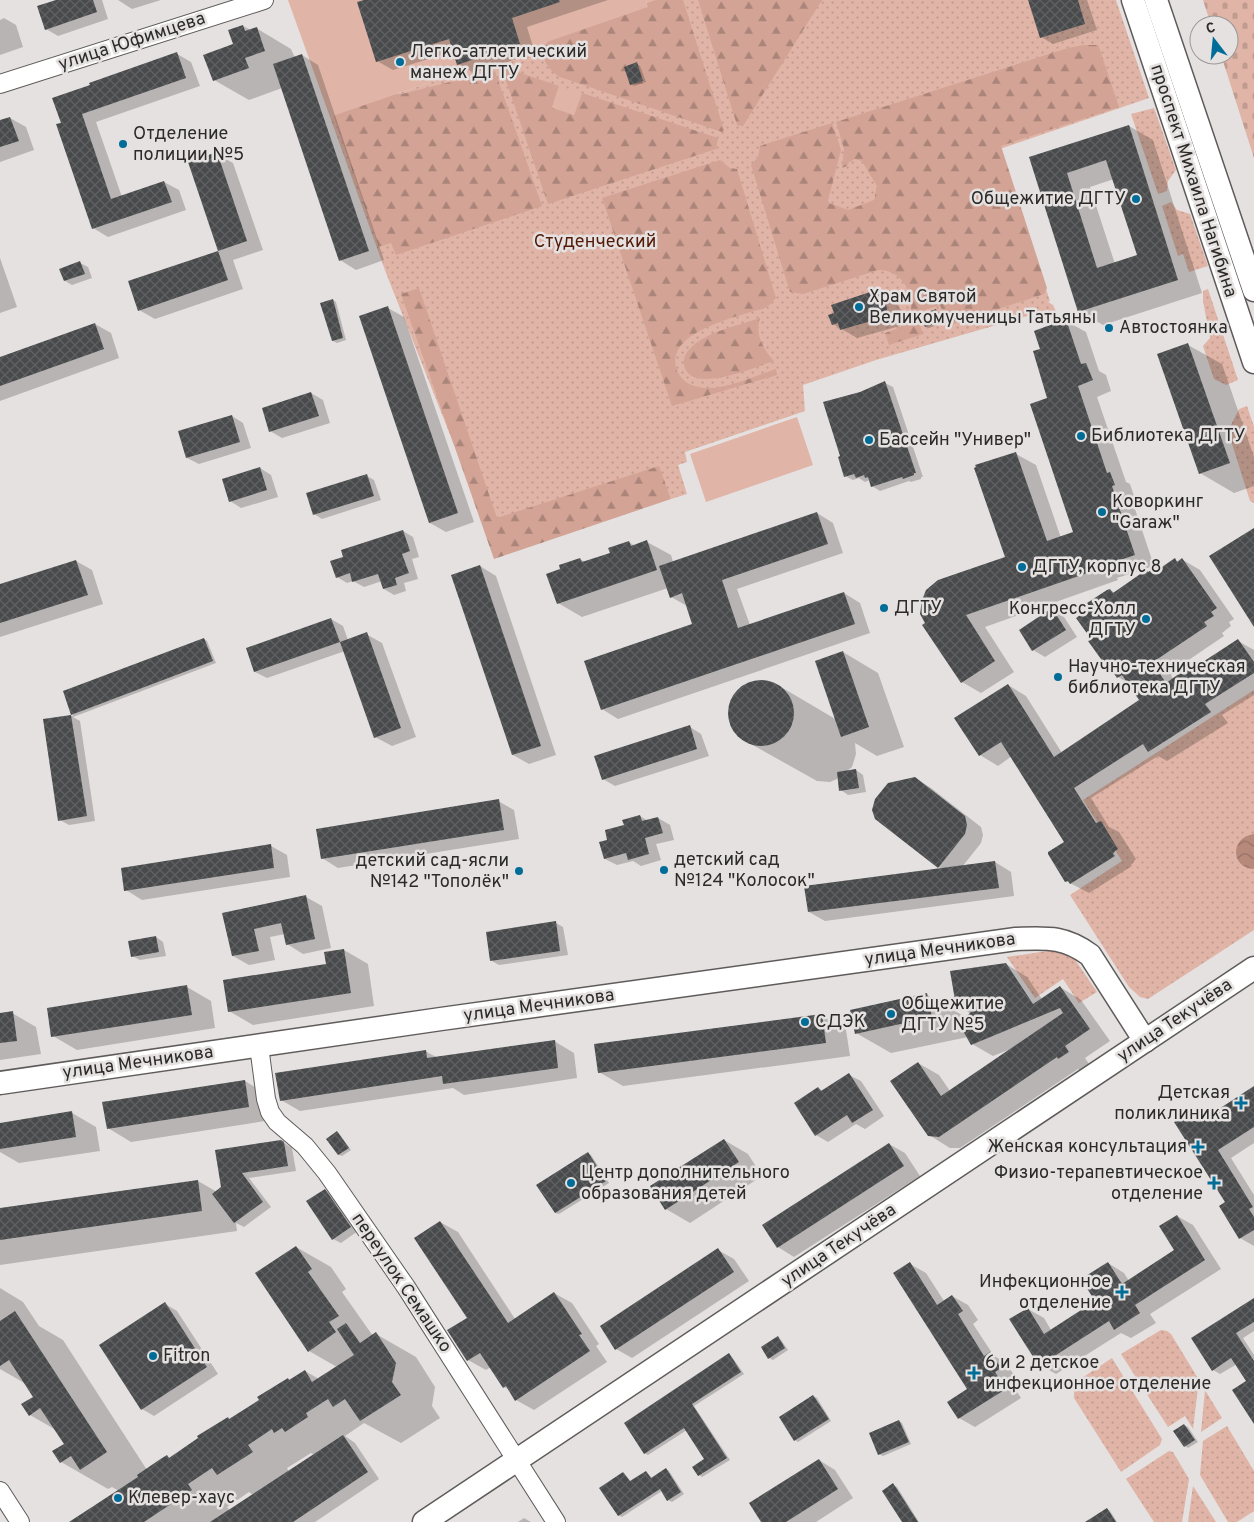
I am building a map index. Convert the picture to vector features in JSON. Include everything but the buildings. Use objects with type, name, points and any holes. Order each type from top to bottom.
[{"type":"main road","name":"проспект Михаила Нагибина","points":[[1133,0],[1254,362]]},
{"type":"main road","name":"проспект Михаила Нагибина","points":[[1156,0],[1254,290]]},
{"type":"main road","name":"улица Мечникова","points":[[0,1083],[1016,939],[1051,938],[1078,946],[1090,955],[1145,1041]]},
{"type":"main road","name":"улица Текучёва","points":[[424,1522],[1254,969]]},
{"type":"street","name":"улица Юфимцева","points":[[0,84],[264,0]]},
{"type":"street","name":"переулок Семашко","points":[[258,1046],[266,1099],[270,1112],[277,1122],[305,1146],[327,1173],[406,1287],[556,1522]]},
{"type":"street","points":[[0,1491],[20,1522]]},
{"type":"green space","name":"Легко-атлетический манеж ДГТУ","points":[[288,0],[646,0],[648,7],[330,117]]},
{"type":"green space","name":"Студенческий","points":[[646,0],[1116,0],[1149,98],[1000,149],[1050,301],[1048,302],[1053,305],[1059,318],[1054,319],[1048,310],[876,360],[803,385],[805,411],[685,452],[687,462],[678,465],[687,494],[671,499],[660,471],[487,528],[386,273],[330,117],[648,7]]},
{"type":"green space","points":[[656,0],[683,0],[724,130],[722,132],[560,77],[546,64],[544,58],[545,47],[547,41],[552,36]]},
{"type":"green space","points":[[698,0],[822,0],[743,126],[737,125]]},
{"type":"green space","points":[[1203,0],[1254,0],[1254,158],[1224,65],[1239,65],[1239,15],[1208,15]]},
{"type":"green space","points":[[303,28],[390,94],[402,94],[450,82],[470,80],[495,71],[542,206],[396,255],[391,243],[379,247]]},
{"type":"green space","points":[[1098,45],[1119,107],[1001,146],[1047,288],[1044,294],[947,326],[940,305],[916,313],[923,334],[889,345],[885,333],[903,325],[909,317],[911,309],[911,299],[908,290],[896,275],[888,271],[878,270],[803,294],[790,292],[751,165],[758,157],[760,146],[832,123],[841,150],[828,200],[829,203],[848,210],[874,200],[877,186],[862,161],[855,159],[842,168],[844,149],[836,122],[1068,48]]},
{"type":"green space","points":[[506,68],[559,86],[552,108],[574,115],[582,93],[718,138],[716,149],[548,204],[502,69]]},
{"type":"green space","points":[[559,86],[582,93],[574,115],[552,107]]},
{"type":"green space","points":[[1154,108],[1176,170],[1168,181],[1167,191],[1158,194],[1131,114]]},
{"type":"green space","points":[[720,160],[730,168],[737,169],[776,298],[765,308],[717,323],[691,336],[681,345],[676,355],[676,367],[678,373],[685,381],[691,385],[704,388],[725,386],[776,369],[777,375],[672,406],[602,198]]},
{"type":"green space","points":[[1171,202],[1177,210],[1190,214],[1208,266],[1189,272],[1183,254],[1178,256],[1162,206]]},
{"type":"green space","points":[[419,288],[497,518],[659,466],[671,499],[494,559],[401,294]]},
{"type":"green space","points":[[1208,289],[1238,380],[1226,385],[1214,379],[1203,346],[1210,338],[1203,301],[1203,291]]},
{"type":"green space","points":[[760,318],[758,324],[759,336],[774,361],[725,377],[698,378],[689,374],[684,365],[684,358],[696,343],[719,331]]},
{"type":"green space","points":[[1247,406],[1254,427],[1254,503],[1250,501],[1228,431],[1239,409]]},
{"type":"green space","points":[[797,417],[813,465],[706,502],[690,454]]},
{"type":"green space","points":[[1254,690],[1254,930],[1148,999],[1140,997],[1129,987],[1070,895],[1122,861],[1083,800]]},
{"type":"green space","points":[[1067,948],[1097,992],[1079,1003],[1063,979],[1035,998],[1007,957]]},
{"type":"green space","points":[[1161,1330],[1171,1334],[1199,1380],[1193,1429],[1185,1416],[1168,1427],[1121,1354]]},
{"type":"green space","points":[[1112,1358],[1162,1439],[1160,1445],[1121,1472],[1074,1398],[1076,1382]]},
{"type":"green space","points":[[1205,1390],[1222,1418],[1201,1432]]},
{"type":"green space","points":[[1227,1426],[1254,1471],[1254,1511],[1237,1522],[1228,1522],[1200,1475],[1203,1441]]},
{"type":"green space","points":[[1169,1451],[1173,1452],[1189,1479],[1182,1522],[1154,1522],[1126,1479]]},
{"type":"green space","points":[[1193,1486],[1216,1522],[1188,1522]]},
{"type":"water","points":[[1254,834],[1254,869],[1240,864],[1236,852],[1240,841],[1246,836]]},
{"type":"place","name":"Легко-атлетический манеж ДГТУ","points":[[400,62]]},
{"type":"place","name":"Отделение полиции №5","points":[[123,144]]},
{"type":"place","name":"Общежитие ДГТУ","points":[[1136,199]]},
{"type":"place","name":"Храм Святой Великомученицы Татьяны","points":[[859,307]]},
{"type":"place","name":"Автостоянка","points":[[1109,328]]},
{"type":"place","name":"Библиотека ДГТУ","points":[[1081,436]]},
{"type":"place","name":"Бассейн \"Универ\"","points":[[869,440]]},
{"type":"place","name":"Коворкинг \"Gаraж\"","points":[[1102,512]]},
{"type":"place","name":"ДГТУ, корпус 8","points":[[1022,567]]},
{"type":"place","name":"ДГТУ","points":[[884,608]]},
{"type":"place","name":"Конгресс-Холл ДГТУ","points":[[1146,619]]},
{"type":"place","name":"Научно-техническая библиотека ДГТУ","points":[[1058,677]]},
{"type":"place","name":"детский сад №124 \"Колосок\"","points":[[664,870]]},
{"type":"place","name":"детский сад-ясли №142 \"Тополёк\"","points":[[519,871]]},
{"type":"place","name":"Общежитие ДГТУ №5","points":[[891,1014]]},
{"type":"place","name":"СДЭК","points":[[805,1022]]},
{"type":"place","name":"Детская поликлиника","points":[[1241,1103]]},
{"type":"place","name":"Женская консультация","points":[[1198,1147]]},
{"type":"place","name":"Центр дополнительного образования детей","points":[[571,1183]]},
{"type":"place","name":"Физио-терапевтическое отделение","points":[[1214,1183]]},
{"type":"place","name":"Инфекционное отделение","points":[[1122,1292]]},
{"type":"place","name":"Fitron","points":[[153,1356]]},
{"type":"place","name":"6 и 2 детское инфекционное отделение","points":[[974,1373]]},
{"type":"place","name":"Клевер-хаус","points":[[118,1498]]}]
